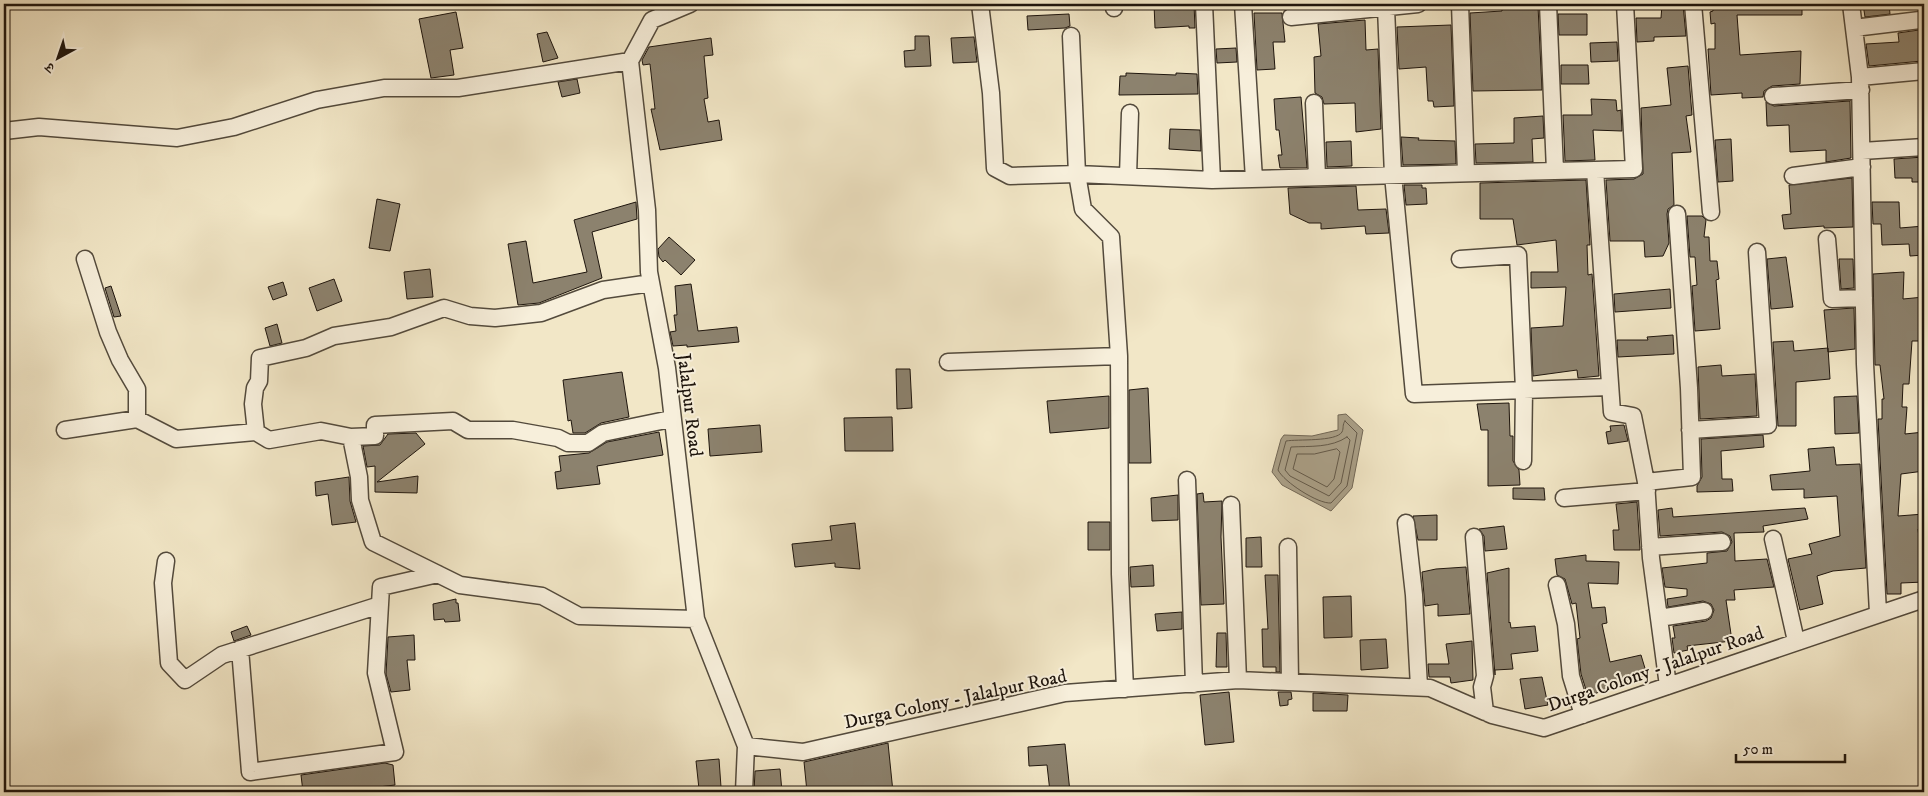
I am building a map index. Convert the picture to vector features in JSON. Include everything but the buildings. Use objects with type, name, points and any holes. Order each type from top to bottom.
[{"type":"street","points":[[4,131],[40,127],[177,138],[234,127],[317,100],[384,88],[458,88],[630,61],[652,20],[690,4]]},
{"type":"street","points":[[980,4],[991,93],[995,168],[1010,176],[1077,174],[1212,180],[1634,169],[1625,4]]},
{"type":"street","points":[[1204,4],[1212,180]]},
{"type":"street","points":[[1243,4],[1254,179]]},
{"type":"street","points":[[1291,17],[1330,9],[1386,8],[1418,4]]},
{"type":"street","points":[[1460,4],[1466,173]]},
{"type":"street","points":[[1548,4],[1555,171]]},
{"type":"street","points":[[1693,4],[1711,212]]},
{"type":"street","points":[[1851,4],[1861,84],[1868,437],[1878,613]]},
{"type":"street","points":[[1386,8],[1393,175],[1414,394],[1609,386]]},
{"type":"street","points":[[1854,28],[1920,20]]},
{"type":"street","points":[[1071,36],[1077,174],[1083,210],[1111,237],[1119,356],[1120,574],[1125,689]]},
{"type":"street","name":"Jalalpur Road","points":[[630,61],[648,210],[651,283],[667,368],[696,619],[746,746]]},
{"type":"street","points":[[1773,96],[1861,84],[1924,71]]},
{"type":"street","points":[[1314,103],[1317,178]]},
{"type":"street","points":[[1128,176],[1130,113]]},
{"type":"street","points":[[1793,176],[1862,159],[1924,147]]},
{"type":"street","points":[[1595,170],[1612,412],[1633,416],[1646,487],[1650,547],[1668,686]]},
{"type":"street","points":[[1564,498],[1646,487],[1692,477],[1677,214]]},
{"type":"street","points":[[1827,239],[1832,299],[1864,298]]},
{"type":"street","points":[[1690,430],[1768,425],[1757,252]]},
{"type":"street","points":[[1460,259],[1518,255],[1524,390],[1523,461]]},
{"type":"street","points":[[85,259],[108,332],[120,360],[137,389],[137,419]]},
{"type":"street","points":[[256,432],[253,404],[255,388],[260,381],[260,358],[306,348],[334,336],[390,327],[444,308],[470,316],[495,318],[541,313],[604,290],[651,283]]},
{"type":"street","points":[[948,362],[1119,356]]},
{"type":"street","points":[[65,430],[137,419],[176,439],[256,432],[269,440],[322,431],[351,436],[375,436],[375,425],[453,421],[468,430],[513,430],[558,438],[568,443],[588,443],[603,433],[666,420]]},
{"type":"street","points":[[351,436],[359,477],[360,500],[373,542],[460,585],[542,596],[579,616],[696,619]]},
{"type":"street","points":[[1188,480],[1194,684]]},
{"type":"street","points":[[1231,505],[1238,680]]},
{"type":"street","points":[[1406,524],[1414,595],[1419,687]]},
{"type":"street","points":[[1474,537],[1485,676],[1482,687],[1485,712]]},
{"type":"street","points":[[1773,539],[1796,641]]},
{"type":"street","points":[[1650,547],[1722,542]]},
{"type":"street","points":[[1288,547],[1290,682]]},
{"type":"street","points":[[166,562],[163,584],[169,663],[185,680],[222,655],[380,605]]},
{"type":"street","points":[[240,649],[250,772],[395,752],[376,673],[381,587],[438,574]]},
{"type":"street","points":[[1557,585],[1566,624],[1571,676],[1583,715]]},
{"type":"street","name":"Durga Colony - Jalalpur Road","points":[[746,746],[803,752],[1065,693],[1238,680],[1430,688],[1485,712],[1544,728],[1878,613],[1924,599]]},
{"type":"street","points":[[1659,618],[1704,611]]},
{"type":"street","points":[[744,792],[746,746]]},
{"type":"water","points":[[1346,414],[1363,430],[1352,488],[1331,511],[1282,485],[1272,472],[1281,439],[1284,435],[1312,436],[1338,430],[1338,415]]}]
